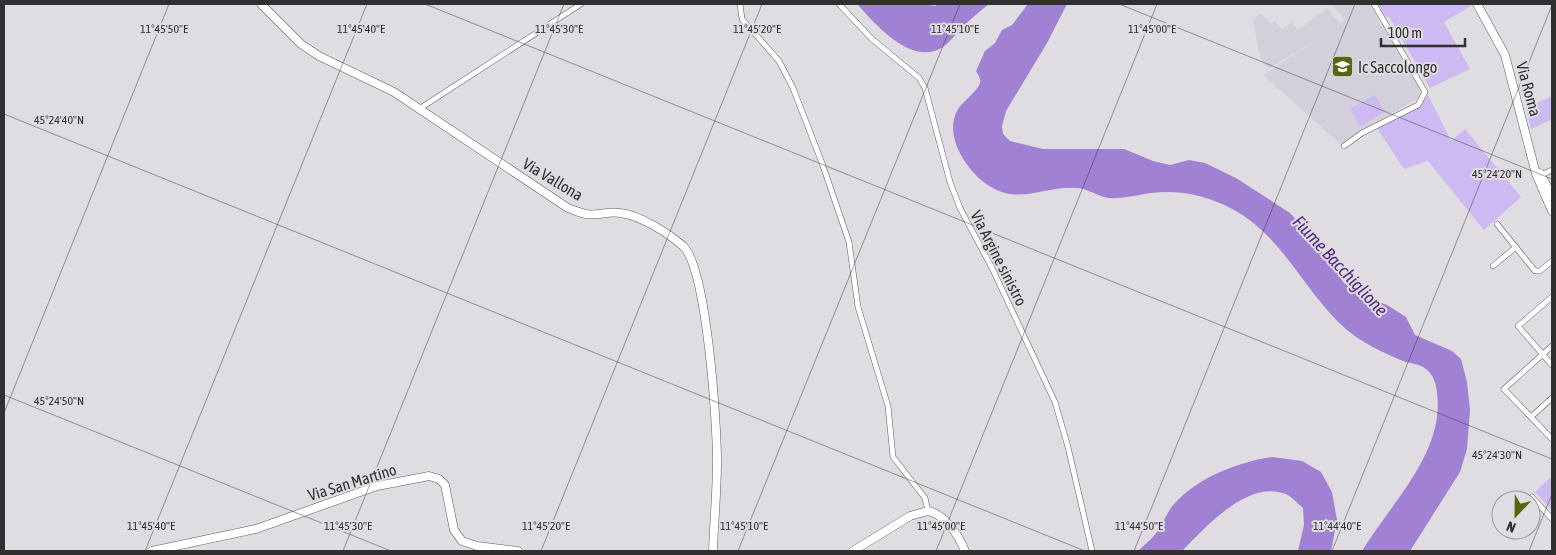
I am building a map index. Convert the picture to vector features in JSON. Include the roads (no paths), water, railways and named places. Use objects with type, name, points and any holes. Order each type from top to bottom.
[{"type":"street","name":"Via Vallona","points":[[261,4],[301,44],[319,56],[394,92],[568,208],[587,215],[618,212],[643,219],[683,246],[690,254],[696,271],[706,321],[711,371],[717,459],[713,551]]},
{"type":"street","points":[[419,109],[581,4]]},
{"type":"street","points":[[740,4],[742,19],[779,61],[793,88],[822,163],[849,242],[858,308],[888,406],[893,456],[925,498],[928,511]]},
{"type":"street","name":"Via Argine sinistro","points":[[839,4],[871,38],[919,78],[925,88],[950,182],[960,208],[992,268],[1054,402],[1068,447],[1092,551]]},
{"type":"street","points":[[1344,146],[1362,132],[1418,104],[1425,92],[1374,4]]},
{"type":"street","name":"Via Roma","points":[[1477,4],[1505,55],[1541,189],[1552,211]]},
{"type":"street","name":"Via Roma","points":[[1532,158],[1552,196]]},
{"type":"street","points":[[1541,175],[1552,170]]},
{"type":"street","points":[[1497,224],[1537,272],[1552,261]]},
{"type":"street","points":[[1493,266],[1516,247]]},
{"type":"street","points":[[1552,297],[1518,326],[1552,365]]},
{"type":"street","points":[[1552,346],[1504,389],[1552,440]]},
{"type":"street","points":[[1531,417],[1552,398]]},
{"type":"street","name":"Via San Martino","points":[[152,551],[256,529],[377,486],[429,476],[439,479],[445,485],[454,530],[462,541],[477,546],[518,551]]},
{"type":"street","points":[[1541,507],[1552,519]]},
{"type":"street","points":[[853,551],[910,516],[928,511],[940,516],[957,536],[965,551]]},
{"type":"place","name":"Ic Saccolongo","points":[[1342,67]]},
{"type":"water label","name":"Fiume Bacchiglione","points":[[1340,266]]}]
